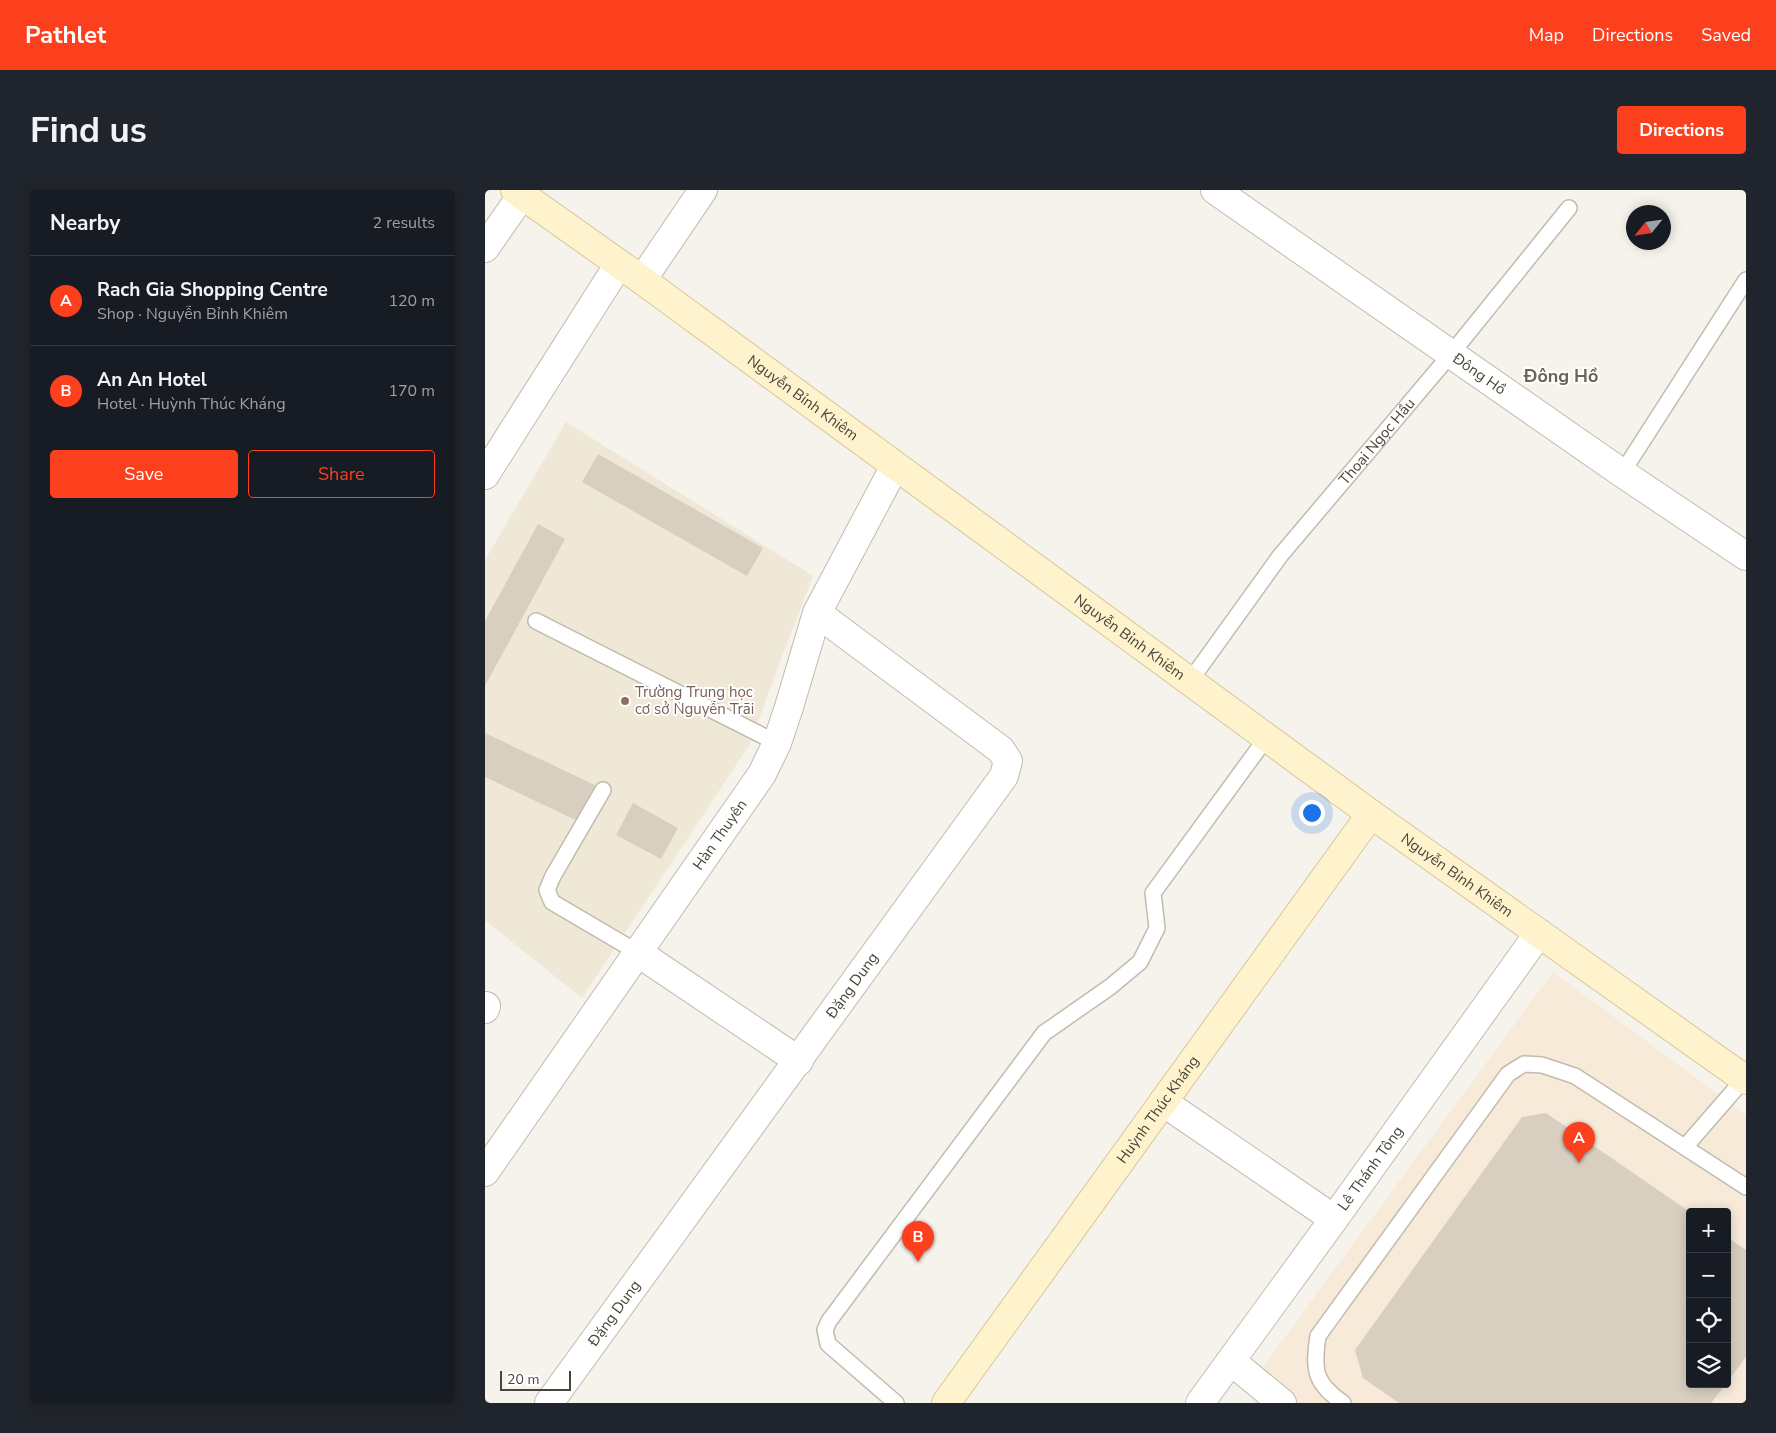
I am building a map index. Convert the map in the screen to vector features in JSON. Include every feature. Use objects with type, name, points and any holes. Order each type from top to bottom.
[{"type":"main road","name":"Nguyễn Bỉnh Khiêm","points":[[518,192],[642,280],[1371,814],[1745,1079]]},
{"type":"main road","name":"Huỳnh Thúc Kháng","points":[[946,1403],[1371,814]]},
{"type":"street","points":[[642,280],[703,190]]},
{"type":"street","name":"Đông Hồ","points":[[1215,190],[1622,473],[1746,556]]},
{"type":"street","points":[[485,248],[518,192]]},
{"type":"street","points":[[485,475],[619,264]]},
{"type":"street","name":"Hàn Thuyên","points":[[485,1172],[763,774],[777,743],[817,613],[895,466]]},
{"type":"street","name":"Đặng Dung","points":[[549,1403],[1004,776],[1008,761],[1001,750],[817,613]]},
{"type":"street","name":"Lê Thánh Tông","points":[[1200,1403],[1335,1219],[1539,933]]},
{"type":"street","points":[[637,952],[799,1061]]},
{"type":"street","points":[[1163,1102],[1335,1219]]},
{"type":"street","points":[[1231,1361],[1281,1403]]},
{"type":"lane","name":"Thoại Ngọc Hầu","points":[[1190,681],[1280,556],[1451,354],[1569,208]]},
{"type":"lane","points":[[1622,473],[1746,280]]},
{"type":"lane","points":[[536,621],[777,743]]},
{"type":"lane","points":[[896,1403],[828,1344],[825,1330],[829,1321],[1044,1033],[1110,987],[1140,962],[1157,928],[1153,893],[1267,737]]},
{"type":"lane","points":[[603,790],[553,876],[547,890],[553,902],[637,952]]},
{"type":"lane","points":[[1343,1403],[1328,1392],[1316,1373],[1315,1356],[1318,1336],[1508,1074],[1523,1064],[1542,1065],[1575,1076],[1746,1186]]},
{"type":"lane","points":[[1685,1148],[1745,1079]]},
{"type":"shaded area","name":"Trường Trung học cơ sở Nguyễn Trãi","points":[[566,422],[813,576],[750,744],[582,998],[485,920],[485,560]]},
{"type":"shaded area","points":[[1553,972],[1746,1115],[1746,1403],[1299,1403],[1267,1380],[1263,1372],[1265,1364]]},
{"type":"building","points":[[598,454],[763,548],[747,576],[582,482]]},
{"type":"building","points":[[538,524],[565,539],[485,686],[485,621]]},
{"type":"building","points":[[485,733],[599,787],[582,823],[485,777]]},
{"type":"building","points":[[633,803],[678,828],[661,859],[616,835]]},
{"type":"building","points":[[1546,1113],[1686,1209],[1686,1388],[1723,1388],[1711,1403],[1399,1403],[1363,1378],[1355,1350],[1522,1117]]},
{"type":"building","points":[[1731,1240],[1746,1250],[1746,1357],[1731,1377]]},
{"type":"place","name":"Trường Trung học cơ sở Nguyễn Trãi","points":[[625,701]]},
{"type":"place","name":"Rach Gia Shopping Centre","points":[[1579,1163]]},
{"type":"place","name":"An An Hotel","points":[[918,1262]]},
{"type":"district","name":"Đông Hồ","points":[[1561,376]]}]
